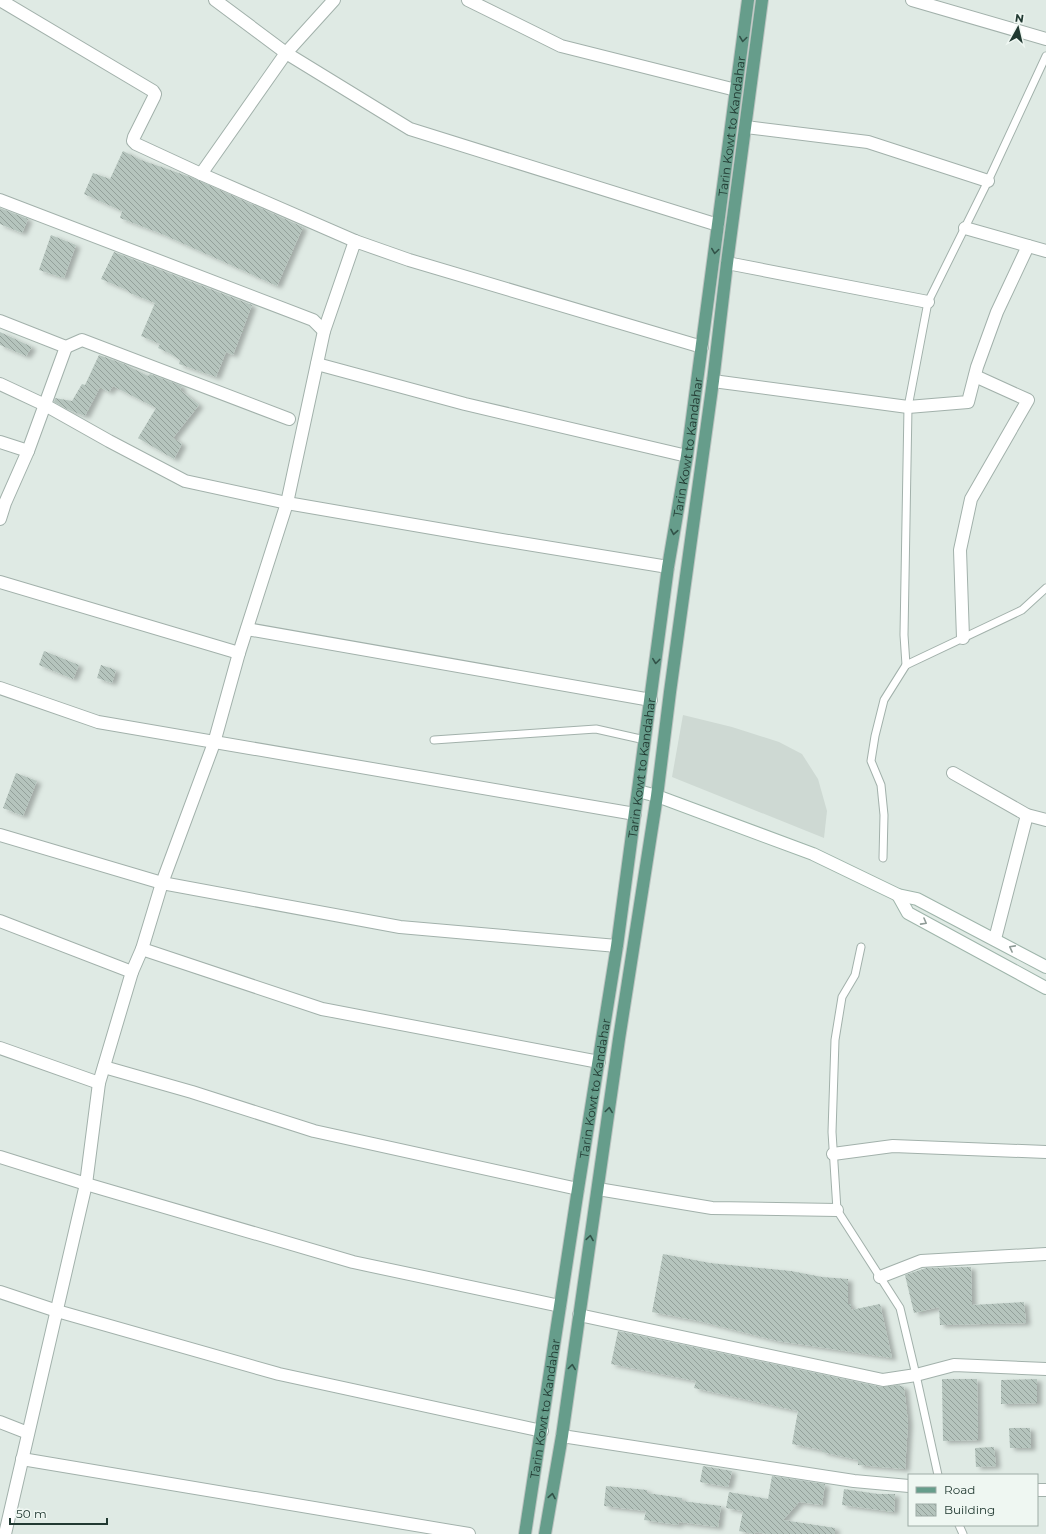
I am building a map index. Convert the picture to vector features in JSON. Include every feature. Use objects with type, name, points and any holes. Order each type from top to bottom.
[{"type":"main road","name":"Tarin Kowt to Kandahar","points":[[525,1534],[617,946],[668,566],[688,456],[748,0]]},
{"type":"main road","name":"Tarin Kowt to Kandahar","points":[[545,1534],[562,1436],[619,1039],[657,796],[713,381],[762,0]]},
{"type":"main road","points":[[740,59],[755,61]]},
{"type":"main road","points":[[603,1037],[619,1039]]},
{"type":"street","points":[[0,0],[155,94],[134,137],[133,141],[136,144],[355,241],[409,260],[702,347]]},
{"type":"street","points":[[215,0],[286,53],[410,129],[718,225]]},
{"type":"street","points":[[201,174],[286,53],[334,0]]},
{"type":"street","points":[[468,0],[561,46],[736,90]]},
{"type":"street","points":[[912,0],[1046,39]]},
{"type":"street","points":[[746,127],[868,142],[988,181]]},
{"type":"street","points":[[0,200],[313,320],[324,331]]},
{"type":"street","points":[[965,228],[1046,251]]},
{"type":"street","points":[[5,1534],[4,1518],[22,1459],[86,1184],[99,1083],[132,972],[142,949],[162,883],[214,743],[239,654],[287,502],[324,331],[355,241]]},
{"type":"street","points":[[713,381],[908,407],[968,402],[975,376],[997,312],[1028,246]]},
{"type":"street","points":[[727,263],[928,302]]},
{"type":"street","points":[[0,320],[66,347],[82,340],[289,419]]},
{"type":"street","points":[[0,519],[3,503],[28,451],[46,406],[66,347]]},
{"type":"street","points":[[317,364],[465,404],[688,456]]},
{"type":"street","points":[[962,638],[960,550],[971,499],[1028,400],[975,376]]},
{"type":"street","points":[[0,384],[46,406],[185,481],[287,502],[490,538],[668,566]]},
{"type":"street","points":[[0,442],[28,451]]},
{"type":"street","points":[[0,582],[239,654]]},
{"type":"street","points":[[247,629],[651,700]]},
{"type":"street","points":[[0,688],[98,722],[635,814]]},
{"type":"street","points":[[953,773],[1027,815],[1046,820]]},
{"type":"street","points":[[638,791],[657,796],[813,854],[898,895],[917,899],[1046,967]]},
{"type":"street","points":[[995,940],[1027,815]]},
{"type":"street","points":[[0,834],[162,883],[400,927],[617,946]]},
{"type":"street","points":[[898,895],[908,913],[1046,988]]},
{"type":"street","points":[[0,921],[132,972]]},
{"type":"street","points":[[142,949],[322,1009],[599,1062]]},
{"type":"street","points":[[0,1048],[99,1083]]},
{"type":"street","points":[[104,1067],[192,1092],[314,1131],[578,1189]]},
{"type":"street","points":[[834,1154],[893,1146],[1046,1149]]},
{"type":"street","points":[[0,1157],[86,1184],[353,1262],[560,1306]]},
{"type":"street","points":[[598,1189],[712,1208],[837,1210]]},
{"type":"street","points":[[880,1277],[921,1261],[1046,1254]]},
{"type":"street","points":[[0,1292],[57,1311],[279,1374],[542,1431]]},
{"type":"street","points":[[579,1315],[883,1380],[916,1375],[954,1365],[1046,1368]]},
{"type":"street","points":[[0,1422],[28,1433]]},
{"type":"street","points":[[562,1436],[854,1481],[908,1486]]},
{"type":"street","points":[[22,1459],[469,1534]]},
{"type":"lane","points":[[906,665],[904,635],[908,407],[928,302],[988,181],[1046,56]]},
{"type":"lane","points":[[883,858],[884,815],[881,785],[871,761],[875,736],[884,700],[906,665],[1022,610],[1046,588]]},
{"type":"lane","points":[[434,740],[596,729],[645,740]]},
{"type":"lane","points":[[861,947],[855,975],[842,997],[835,1040],[832,1132],[837,1210],[900,1308],[938,1474]]},
{"type":"shaded area","points":[[683,715],[732,727],[779,742],[802,754],[818,779],[827,811],[824,838],[672,777]]},
{"type":"building","points":[[123,151],[141,160],[193,178],[303,227],[277,286],[162,234],[120,218],[122,211],[84,194],[93,173],[110,179]]},
{"type":"building","points":[[0,208],[28,219],[22,233],[0,224]]},
{"type":"building","points":[[51,235],[76,245],[64,278],[39,270]]},
{"type":"building","points":[[114,252],[252,305],[233,355],[226,352],[216,377],[179,364],[180,360],[158,348],[160,344],[141,336],[155,303],[101,279]]},
{"type":"building","points":[[0,332],[32,347],[26,356],[0,345]]},
{"type":"building","points":[[99,355],[124,364],[148,376],[150,374],[182,386],[180,390],[199,405],[173,438],[182,444],[174,459],[138,438],[156,408],[113,386],[109,392],[100,387],[85,416],[54,402],[55,398],[72,401],[82,384],[85,385]]},
{"type":"building","points":[[44,651],[79,665],[73,679],[39,665]]},
{"type":"building","points":[[101,665],[116,670],[112,683],[97,678]]},
{"type":"building","points":[[16,773],[37,781],[23,816],[3,808]]},
{"type":"building","points":[[663,1254],[710,1263],[791,1271],[822,1277],[848,1279],[848,1304],[851,1304],[851,1310],[880,1304],[892,1358],[778,1341],[699,1321],[652,1312]]},
{"type":"building","points":[[971,1267],[972,1305],[1024,1302],[1026,1323],[940,1325],[939,1307],[914,1313],[905,1275],[926,1268]]},
{"type":"building","points":[[618,1331],[881,1387],[898,1385],[904,1387],[908,1423],[905,1469],[858,1465],[858,1460],[822,1452],[822,1450],[792,1444],[798,1411],[694,1388],[696,1381],[611,1364]]},
{"type":"building","points":[[942,1379],[977,1379],[978,1440],[943,1441]]},
{"type":"building","points":[[1037,1379],[1037,1403],[1001,1404],[1001,1380]]},
{"type":"building","points":[[1009,1428],[1030,1428],[1031,1448],[1010,1448]]},
{"type":"building","points":[[994,1447],[996,1466],[976,1467],[975,1448]]},
{"type":"building","points":[[703,1466],[732,1471],[728,1487],[700,1482]]},
{"type":"building","points":[[772,1476],[825,1484],[822,1505],[799,1502],[783,1520],[835,1528],[835,1534],[768,1534],[756,1532],[754,1534],[739,1531],[743,1511],[726,1508],[729,1492],[768,1499]]},
{"type":"building","points":[[606,1486],[647,1490],[647,1493],[682,1498],[682,1501],[721,1506],[718,1527],[679,1522],[678,1525],[644,1520],[646,1511],[604,1506]]},
{"type":"building","points":[[844,1489],[878,1494],[895,1494],[894,1512],[842,1505]]}]
